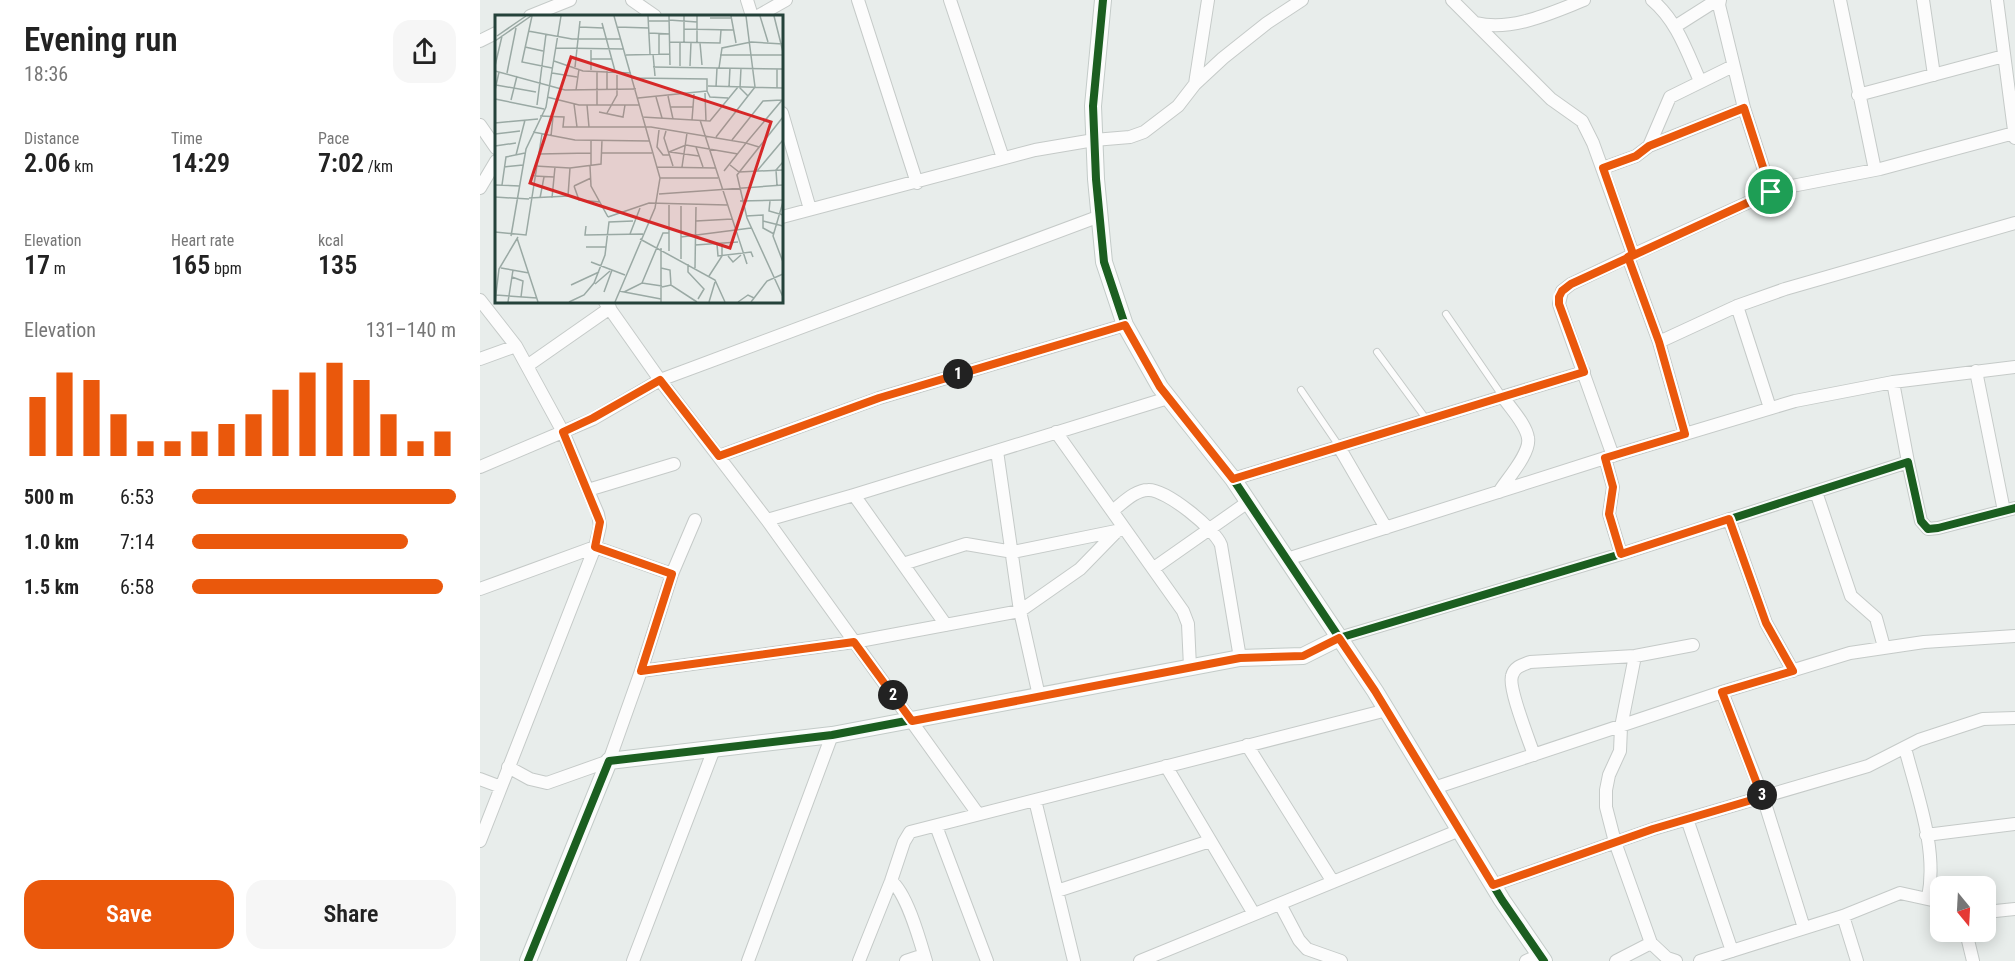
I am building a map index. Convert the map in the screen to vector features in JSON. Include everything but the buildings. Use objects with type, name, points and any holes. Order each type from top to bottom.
[{"type":"street","points":[[531,15],[543,5],[570,0]]},
{"type":"street","points":[[632,0],[654,15]]},
{"type":"street","points":[[747,0],[752,15]]},
{"type":"street","points":[[760,15],[786,0]]},
{"type":"street","points":[[858,0],[917,183]]},
{"type":"street","points":[[950,0],[1003,158]]},
{"type":"street","points":[[1103,0],[1093,106],[1094,140],[1104,262],[1125,325],[1160,387],[1233,479],[1387,710],[1536,959]]},
{"type":"street","points":[[1195,84],[1208,0]]},
{"type":"street","points":[[783,217],[917,183],[1003,158],[1065,144],[1130,137],[1144,132],[1178,106],[1195,84],[1267,23],[1302,0]]},
{"type":"street","points":[[1452,0],[1551,99],[1582,121],[1603,168],[1659,342],[1685,434]]},
{"type":"street","points":[[1476,23],[1494,26],[1516,23],[1584,0]]},
{"type":"street","points":[[1652,0],[1676,26],[1701,81]]},
{"type":"street","points":[[1676,26],[1718,0],[1744,108],[1771,192]]},
{"type":"street","points":[[1840,0],[1875,170]]},
{"type":"street","points":[[1923,0],[1934,75]]},
{"type":"street","points":[[1997,0],[2015,138]]},
{"type":"street","points":[[480,40],[495,33]]},
{"type":"street","points":[[1858,95],[2004,56]]},
{"type":"street","points":[[1649,146],[1670,97],[1733,66]]},
{"type":"street","points":[[1603,168],[1636,156],[1649,146],[1744,108]]},
{"type":"street","points":[[783,116],[810,209]]},
{"type":"street","points":[[486,133],[495,146]]},
{"type":"street","points":[[1621,554],[1609,514],[1613,487],[1609,457],[1584,372],[1562,313],[1559,297],[1562,291],[1571,284],[1630,256],[1771,192],[1875,170],[2014,133]]},
{"type":"street","points":[[480,188],[495,163]]},
{"type":"street","points":[[480,467],[593,418],[660,380],[1100,216]]},
{"type":"street","points":[[1659,342],[1737,306],[1785,289],[2015,223]]},
{"type":"street","points":[[480,300],[516,346],[563,432],[600,522],[595,547],[480,842]]},
{"type":"street","points":[[527,366],[607,305],[660,380],[767,520],[978,814]]},
{"type":"street","points":[[1737,306],[1770,408]]},
{"type":"street","points":[[719,456],[879,398],[1125,325]]},
{"type":"street","points":[[480,359],[516,346]]},
{"type":"street","points":[[1287,559],[1795,400],[1893,382],[2015,367]]},
{"type":"street","points":[[1893,382],[1921,521],[1928,529],[1938,528],[2009,509],[1976,371]]},
{"type":"street","points":[[1233,479],[1584,372]]},
{"type":"street","points":[[1499,492],[1526,453],[1528,444],[1526,430],[1503,397]]},
{"type":"street","points":[[767,520],[1168,398]]},
{"type":"street","points":[[1056,432],[1113,511],[1122,529],[1154,568],[1183,611],[1188,624],[1190,667]]},
{"type":"street","points":[[1340,447],[1386,528]]},
{"type":"street","points":[[997,451],[1020,611],[1038,696]]},
{"type":"street","points":[[508,767],[538,782],[547,783],[609,761],[832,735],[1240,658],[1303,656],[1339,638],[1621,554],[1908,462]]},
{"type":"street","points":[[588,490],[675,464]]},
{"type":"street","points":[[1113,511],[1133,495],[1146,489],[1157,490],[1210,528],[1217,536],[1221,545],[1240,658]]},
{"type":"street","points":[[1816,492],[1851,596],[1876,618],[1884,647]]},
{"type":"street","points":[[854,495],[946,625]]},
{"type":"street","points":[[1154,568],[1248,502]]},
{"type":"street","points":[[1729,519],[1766,623],[1793,671]]},
{"type":"street","points":[[528,961],[609,761],[672,574],[695,520]]},
{"type":"street","points":[[903,564],[966,544],[1012,552],[1122,529]]},
{"type":"street","points":[[641,671],[854,642],[1020,611],[1091,559],[1122,529]]},
{"type":"street","points":[[480,589],[595,547],[672,574]]},
{"type":"street","points":[[1434,788],[1722,692],[1850,653],[1924,642],[2015,636]]},
{"type":"street","points":[[1534,755],[1512,688],[1512,674],[1516,668],[1530,662],[1635,656],[1693,645]]},
{"type":"street","points":[[1635,656],[1621,727],[1620,751],[1609,775],[1606,790],[1606,807],[1615,842],[1651,943],[1667,958],[1676,961]]},
{"type":"street","points":[[1722,692],[1762,797],[1804,928]]},
{"type":"street","points":[[859,961],[907,834],[1387,710]]},
{"type":"street","points":[[1493,885],[1687,819],[1868,766],[1919,740],[1983,719],[2015,718]]},
{"type":"street","points":[[748,961],[832,735]]},
{"type":"street","points":[[1247,746],[1333,882]]},
{"type":"street","points":[[1700,961],[1843,916],[1900,892],[1928,898],[1930,865],[1926,835],[1905,748]]},
{"type":"street","points":[[633,961],[714,749]]},
{"type":"street","points":[[1166,766],[1254,914]]},
{"type":"street","points":[[480,779],[501,787]]},
{"type":"street","points":[[1035,800],[1074,961]]},
{"type":"street","points":[[1687,819],[1732,951]]},
{"type":"street","points":[[1926,835],[2015,824]]},
{"type":"street","points":[[936,826],[987,961]]},
{"type":"street","points":[[1140,961],[1460,830]]},
{"type":"street","points":[[1057,891],[1210,841]]},
{"type":"street","points":[[891,881],[897,885],[914,923],[925,958],[906,961]]},
{"type":"street","points":[[1280,904],[1299,940],[1307,949],[1341,961]]},
{"type":"street","points":[[1996,911],[2015,909]]},
{"type":"street","points":[[1843,916],[1857,961]]},
{"type":"street","points":[[1968,942],[1973,961]]},
{"type":"street","points":[[1616,961],[1651,943]]},
{"type":"lane","points":[[1446,314],[1503,397]]},
{"type":"lane","points":[[1377,352],[1427,420]]},
{"type":"lane","points":[[1301,390],[1340,447]]},
{"type":"cycle path","points":[[1103,0],[1093,106],[1096,179],[1104,262],[1125,325],[1160,387],[1233,479],[1375,691],[1502,900],[1544,961]]},
{"type":"cycle path","points":[[528,961],[609,761],[832,735],[1240,658],[1303,656],[1339,638],[1621,554],[1908,462],[1921,521],[1928,529],[2015,508]]},
{"type":"route","points":[[1771,192],[1628,257],[1571,284],[1562,291],[1559,304],[1584,372],[1233,479],[1160,387],[1125,325],[879,398],[719,456],[660,380],[593,418],[563,432],[598,514],[600,526],[595,547],[672,574],[641,671],[854,642],[912,721],[1240,658],[1303,656],[1339,638],[1375,691],[1493,885],[1653,829],[1762,797],[1722,692],[1793,671],[1766,623],[1729,519],[1621,554],[1611,522],[1609,503],[1613,487],[1605,458],[1685,434],[1659,342],[1628,257],[1633,254],[1603,168],[1636,156],[1649,146],[1744,108],[1771,192]]}]
